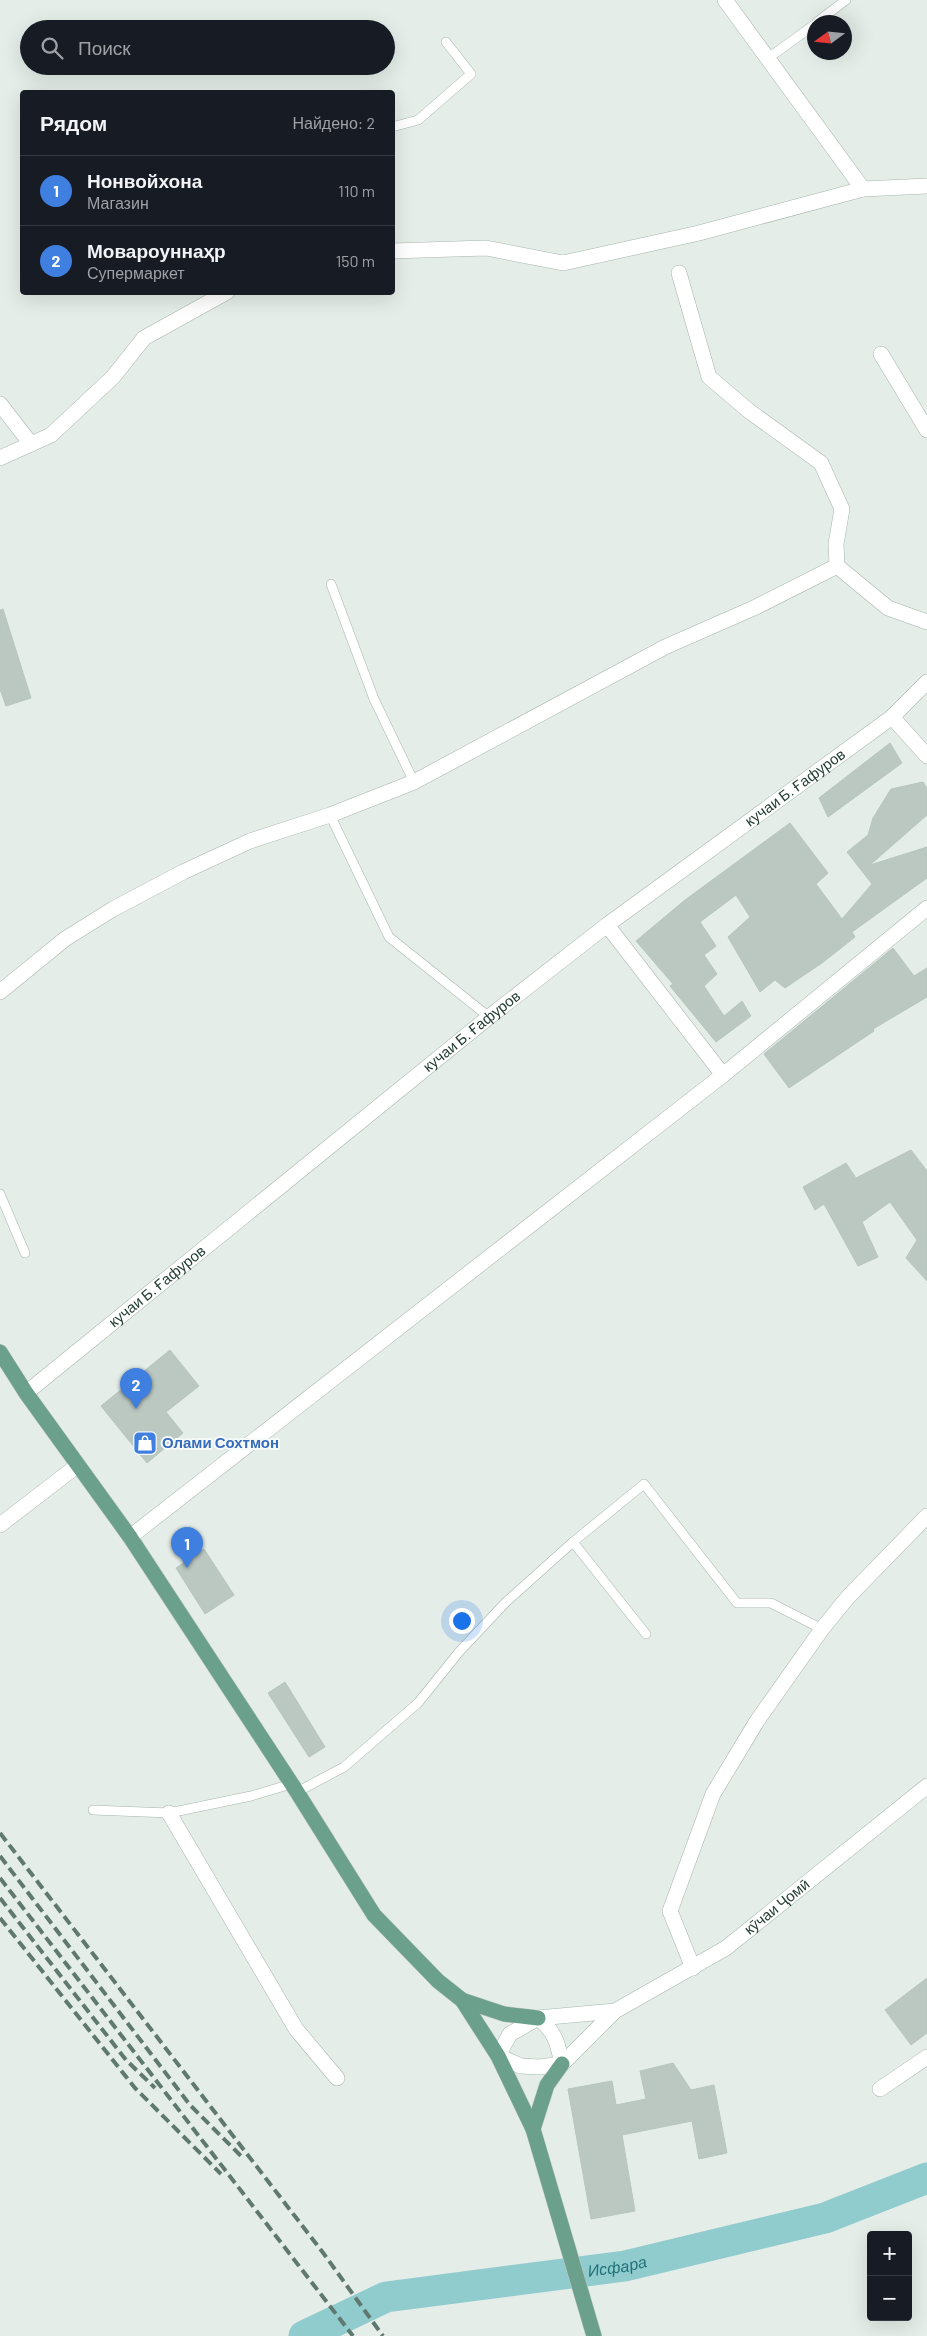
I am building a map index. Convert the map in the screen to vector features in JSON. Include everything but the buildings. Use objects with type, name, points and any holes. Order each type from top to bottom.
[{"type":"main road","points":[[0,1352],[26,1393],[130,1537],[294,1788],[374,1915],[438,1981],[462,2000],[498,2056],[532,2129],[554,2197],[593,2333]]},
{"type":"main road","points":[[462,2000],[504,2014],[538,2018]]},
{"type":"main road","points":[[532,2129],[547,2085],[562,2064]]},
{"type":"street","points":[[725,0],[863,189]]},
{"type":"street","points":[[395,251],[486,248],[563,263],[699,233],[863,189],[927,186]]},
{"type":"street","points":[[678,273],[709,376],[749,411],[821,463],[842,509],[836,544],[837,566],[888,608],[927,622]]},
{"type":"street","points":[[0,458],[52,435],[114,377],[144,338],[222,295]]},
{"type":"street","points":[[882,354],[927,430]]},
{"type":"street","points":[[0,404],[31,444]]},
{"type":"street","points":[[0,992],[65,939],[139,895],[183,872],[250,841],[330,815],[414,782],[665,647],[756,607],[837,566]]},
{"type":"street","name":"кучаи Б. Ғафуров","points":[[26,1393],[489,1017],[607,925],[892,717],[927,682]]},
{"type":"street","points":[[892,717],[927,756]]},
{"type":"street","points":[[130,1537],[723,1075],[927,908]]},
{"type":"street","points":[[607,925],[723,1075]]},
{"type":"street","points":[[0,1526],[78,1465]]},
{"type":"street","points":[[693,1968],[670,1911],[713,1794],[758,1721],[822,1629],[848,1597],[927,1516]]},
{"type":"street","name":"кӯчаи Ҷомӣ","points":[[562,2064],[616,2012],[726,1948],[927,1786]]},
{"type":"street","points":[[169,1813],[296,2029],[338,2078]]},
{"type":"street","name":"кӯчаи Ҷомӣ","points":[[498,2056],[510,2034],[538,2018],[616,2012]]},
{"type":"street","points":[[498,2056],[521,2066],[540,2068],[562,2064],[556,2038],[549,2026],[538,2018]]},
{"type":"street","points":[[880,2089],[927,2058]]},
{"type":"lane","points":[[827,15],[846,0]]},
{"type":"lane","points":[[767,59],[807,30]]},
{"type":"lane","points":[[395,126],[418,120],[471,74],[446,42]]},
{"type":"lane","points":[[331,584],[374,699],[414,782]]},
{"type":"lane","points":[[330,815],[389,937],[489,1017]]},
{"type":"lane","points":[[0,1194],[26,1253]]},
{"type":"lane","points":[[93,1810],[169,1813],[294,1788],[344,1767],[418,1703],[459,1652],[506,1602],[573,1542],[644,1484],[737,1603],[771,1603],[822,1629]]},
{"type":"lane","points":[[573,1542],[646,1634]]},
{"type":"waterway","name":"Исфара","points":[[304,2336],[386,2297],[625,2266],[825,2218],[927,2178]]},
{"type":"railway","points":[[0,1833],[324,2254],[383,2336]]},
{"type":"railway","points":[[0,1856],[190,2105],[243,2158]]},
{"type":"railway","points":[[0,1878],[353,2336]]},
{"type":"railway","points":[[0,1898],[126,2060],[155,2088]]},
{"type":"railway","points":[[0,1918],[135,2088],[221,2174]]},
{"type":"place","name":"Мовароуннаҳр","points":[[136,1409]]},
{"type":"place","name":"Олами Сохтмон","points":[[145,1443]]},
{"type":"place","name":"Нонвойхона","points":[[187,1568]]}]
